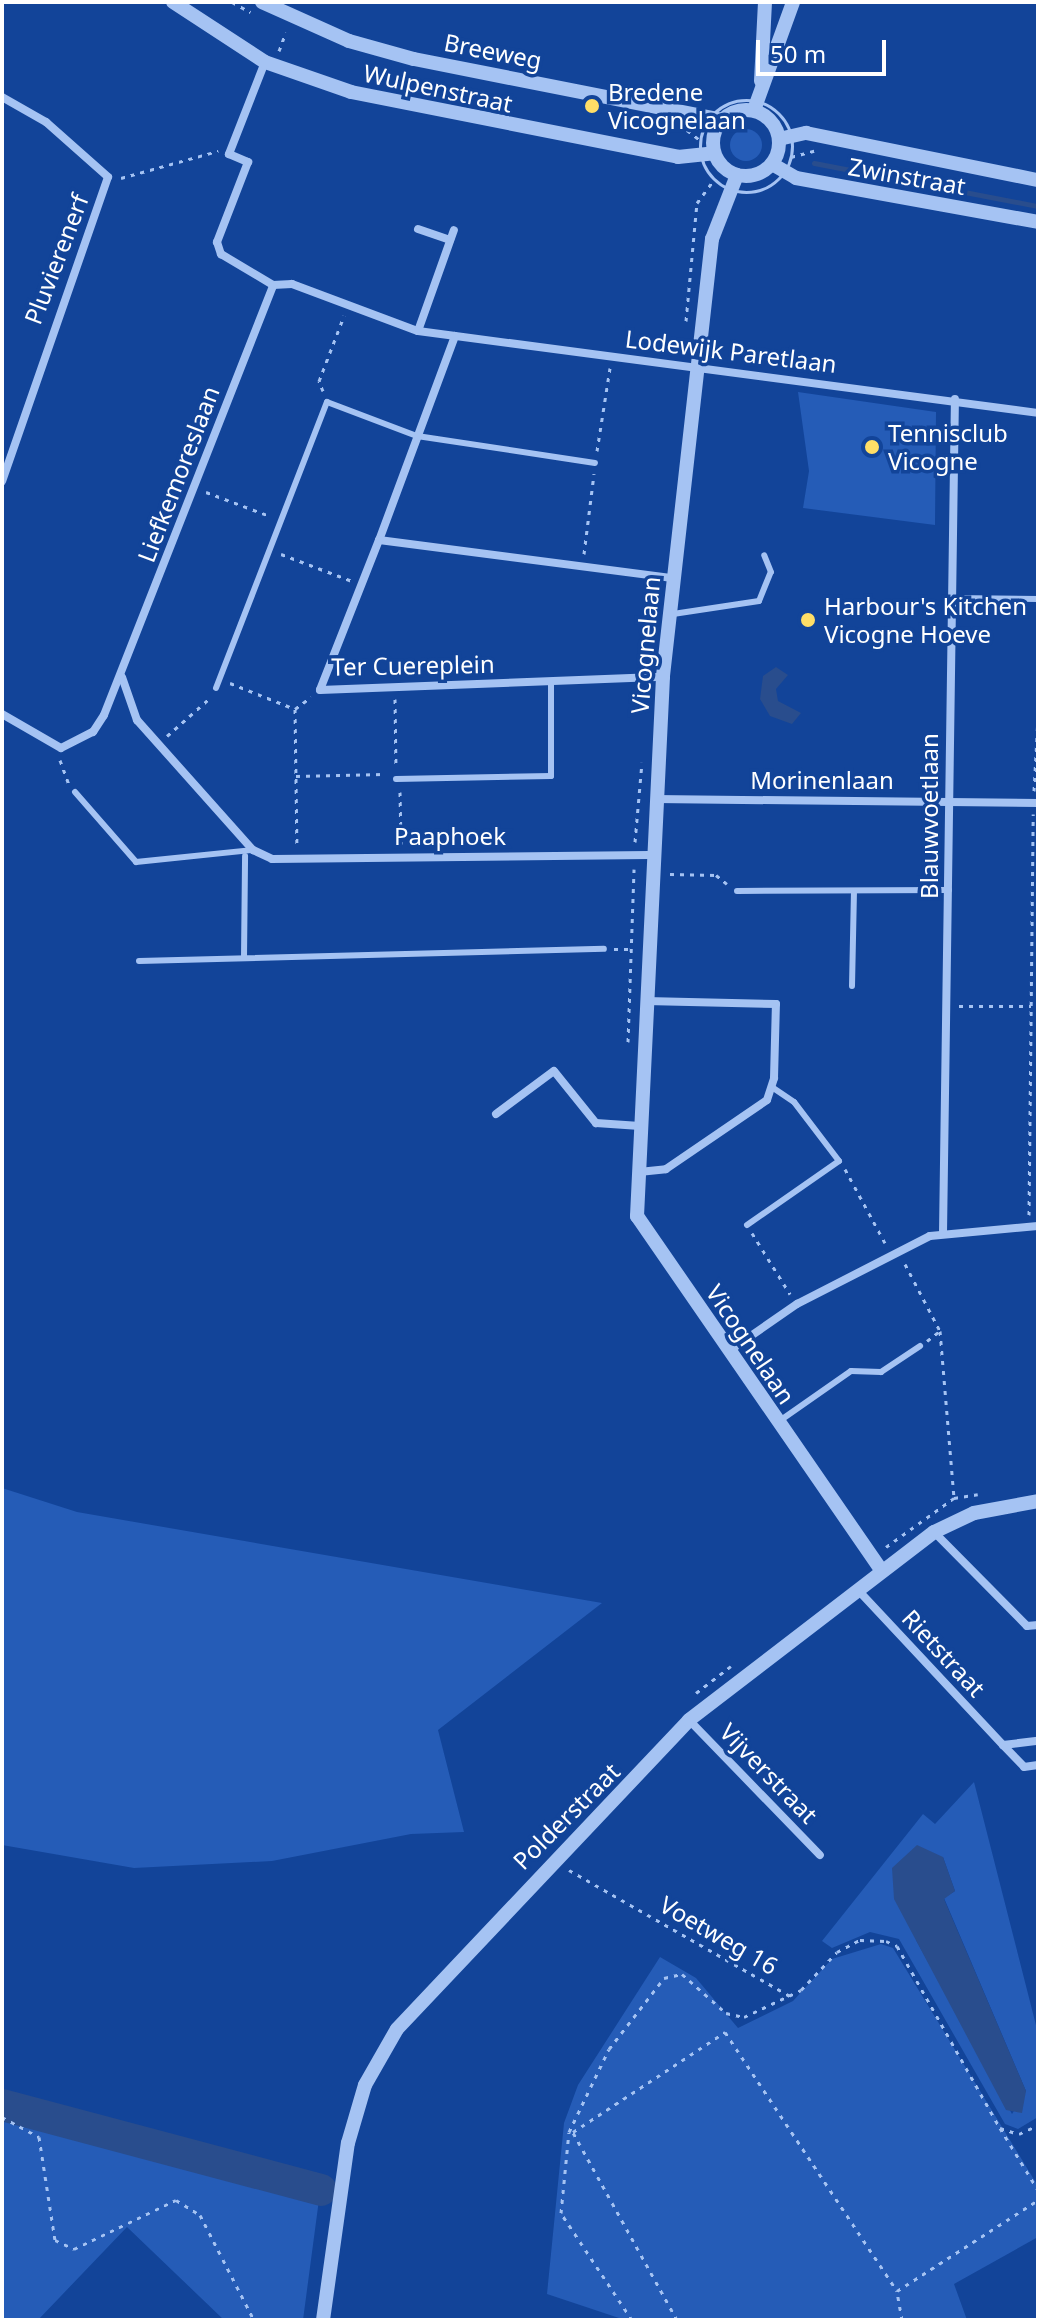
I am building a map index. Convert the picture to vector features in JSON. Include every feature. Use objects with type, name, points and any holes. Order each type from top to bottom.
[{"type":"street","name":"Wulpenstraat","points":[[173,2],[265,62],[351,92],[503,125],[678,157],[714,153]]},
{"type":"street","name":"Breeweg","points":[[262,2],[349,41],[414,59],[722,120]]},
{"type":"street","points":[[761,81],[765,2]]},
{"type":"street","points":[[754,110],[761,81],[793,2]]},
{"type":"street","points":[[232,147],[265,62]]},
{"type":"street","name":"Pluvierenerf","points":[[2,97],[46,122],[106,182],[2,481]]},
{"type":"street","points":[[754,110],[722,120],[714,153],[737,175],[772,164],[779,139]]},
{"type":"street","points":[[754,110],[779,139]]},
{"type":"street","points":[[779,139],[806,133],[1038,180]]},
{"type":"street","name":"Lodewijk Paretlaan","points":[[232,147],[229,154],[248,162],[217,242],[221,254],[273,285],[292,284],[418,331],[955,399],[1038,413]]},
{"type":"street","name":"Zwinstraat","points":[[772,164],[796,178],[1038,222]]},
{"type":"street","name":"Vicognelaan","points":[[737,175],[712,239],[669,614],[649,855],[637,1216],[877,1564]]},
{"type":"street","points":[[418,229],[450,240]]},
{"type":"street","points":[[418,331],[454,230]]},
{"type":"street","name":"Liefkemoreslaan","points":[[122,677],[273,285]]},
{"type":"street","name":"Ter Cuereplein","points":[[455,336],[320,690],[663,677]]},
{"type":"street","name":"Blauwvoetlaan","points":[[943,1233],[955,399]]},
{"type":"street","points":[[379,540],[673,578]]},
{"type":"street","points":[[122,677],[127,708],[253,850]]},
{"type":"street","points":[[2,714],[61,748],[93,732],[122,677]]},
{"type":"street","name":"Morinenlaan","points":[[654,799],[1036,803]]},
{"type":"street","name":"Paaphoek","points":[[253,850],[272,859],[649,855]]},
{"type":"street","points":[[639,1172],[666,1169],[767,1100],[773,1088],[776,1004],[646,1001]]},
{"type":"street","points":[[496,1114],[554,1071],[596,1123],[640,1126]]},
{"type":"street","points":[[729,1351],[797,1304],[894,1252],[943,1233],[1034,1226]]},
{"type":"street","name":"Polderstraat","points":[[323,2320],[348,2143],[365,2085],[397,2029],[551,1860],[689,1720],[857,1588],[877,1564],[974,1513],[1038,1501]]},
{"type":"street","points":[[934,1532],[1027,1626],[1038,1625]]},
{"type":"street","name":"Rietstraat","points":[[857,1588],[1024,1767],[1038,1765]]},
{"type":"street","name":"Vijverstraat","points":[[689,1720],[820,1855]]},
{"type":"street","points":[[1003,1745],[1038,1741]]},
{"type":"lane","points":[[216,688],[327,402],[417,436],[595,463]]},
{"type":"lane","points":[[669,614],[759,601],[771,572],[764,555]]},
{"type":"lane","points":[[952,598],[1038,599]]},
{"type":"lane","points":[[397,777],[551,776],[551,681]]},
{"type":"lane","points":[[75,792],[136,862],[245,856],[253,850]]},
{"type":"lane","points":[[244,958],[245,856]]},
{"type":"lane","points":[[737,891],[949,890]]},
{"type":"lane","points":[[852,986],[854,891]]},
{"type":"lane","points":[[139,961],[604,949]]},
{"type":"lane","points":[[747,1225],[839,1161],[794,1102],[773,1088]]},
{"type":"lane","points":[[778,1422],[851,1371],[881,1372],[920,1346]]},
{"type":"path","points":[[106,182],[232,147]]},
{"type":"path","points":[[327,402],[319,381],[348,305]]},
{"type":"path","points":[[195,488],[281,520]]},
{"type":"path","points":[[269,549],[362,584]]},
{"type":"path","points":[[219,679],[295,709]]},
{"type":"path","points":[[395,687],[402,856]]},
{"type":"path","points":[[158,744],[216,688]]},
{"type":"path","points":[[295,709],[320,690]]},
{"type":"path","points":[[295,709],[297,858]]},
{"type":"path","points":[[1034,1226],[1031,1038],[1038,718]]},
{"type":"path","points":[[61,748],[58,772],[75,792]]},
{"type":"path","points":[[296,776],[397,777]]},
{"type":"path","points":[[649,874],[716,875],[737,891]]},
{"type":"path","points":[[604,949],[646,949]]},
{"type":"path","points":[[1032,953],[1038,953]]},
{"type":"path","points":[[947,1006],[1032,1006]]},
{"type":"path","points":[[1031,1038],[1038,1038]]},
{"type":"path","points":[[839,1161],[940,1331],[954,1498],[877,1564]]},
{"type":"path","points":[[747,1225],[797,1304]]},
{"type":"path","name":"Voetweg 16","points":[[551,1860],[792,1997],[831,1956],[860,1940],[897,1946],[1000,2128]]},
{"type":"path","points":[[632,2320],[561,2213],[569,2132],[609,2049],[664,1978],[682,1974],[726,2013],[744,2017],[792,1997]]},
{"type":"path","points":[[677,2320],[573,2132],[725,2032],[897,2291],[902,2320]]},
{"type":"path","points":[[2,2117],[39,2137],[55,2240],[74,2249],[176,2200],[200,2215],[254,2320]]},
{"type":"path","points":[[1000,2128],[1019,2134],[1038,2125]]},
{"type":"path","points":[[1000,2128],[1038,2190]]},
{"type":"path","points":[[897,2291],[1038,2200]]},
{"type":"shaded area","points":[[746,129],[757,134],[762,145],[757,156],[746,161],[735,156],[730,145],[735,134]]},
{"type":"shaded area","name":"Tennisclub Vicogne","points":[[798,392],[936,412],[935,525],[803,508],[809,471]]},
{"type":"shaded area","points":[[776,667],[788,675],[776,689],[778,701],[801,713],[792,724],[770,716],[760,699],[763,676]]},
{"type":"shaded area","points":[[2,1488],[77,1512],[602,1603],[438,1730],[464,1832],[411,1834],[272,1861],[134,1868],[2,1845]]},
{"type":"shaded area","points":[[974,1782],[1038,2033],[1038,2117],[1018,2129],[1005,2124],[899,1939],[870,1932],[832,1948],[822,1941],[923,1814],[935,1824]],"holes":[[[943,1857],[955,1891],[944,1898],[1026,2091],[1012,2114],[916,1940]]]},
{"type":"shaded area","points":[[917,1845],[943,1857],[955,1891],[944,1899],[1026,2091],[1022,2113],[1006,2110],[894,1899],[892,1868]]},
{"type":"shaded area","points":[[881,1944],[893,1948],[1038,2186],[1038,2237],[954,2284],[967,2320],[625,2320],[547,2294],[564,2123],[578,2085],[660,1957],[696,1978],[738,2028],[793,2001],[832,1959]]},
{"type":"shaded area","points":[[2,2107],[320,2192],[303,2320],[224,2320],[127,2227],[38,2320],[2,2318]]},
{"type":"waterway","points":[[814,163],[1038,206]]},
{"type":"waterway","points":[[2,2105],[321,2190]]},
{"type":"place","name":"Bredene Vicognelaan","points":[[592,106]]},
{"type":"place","name":"Tennisclub Vicogne","points":[[872,447]]},
{"type":"place","name":"Harbour's Kitchen Vicogne Hoeve","points":[[808,620]]}]
